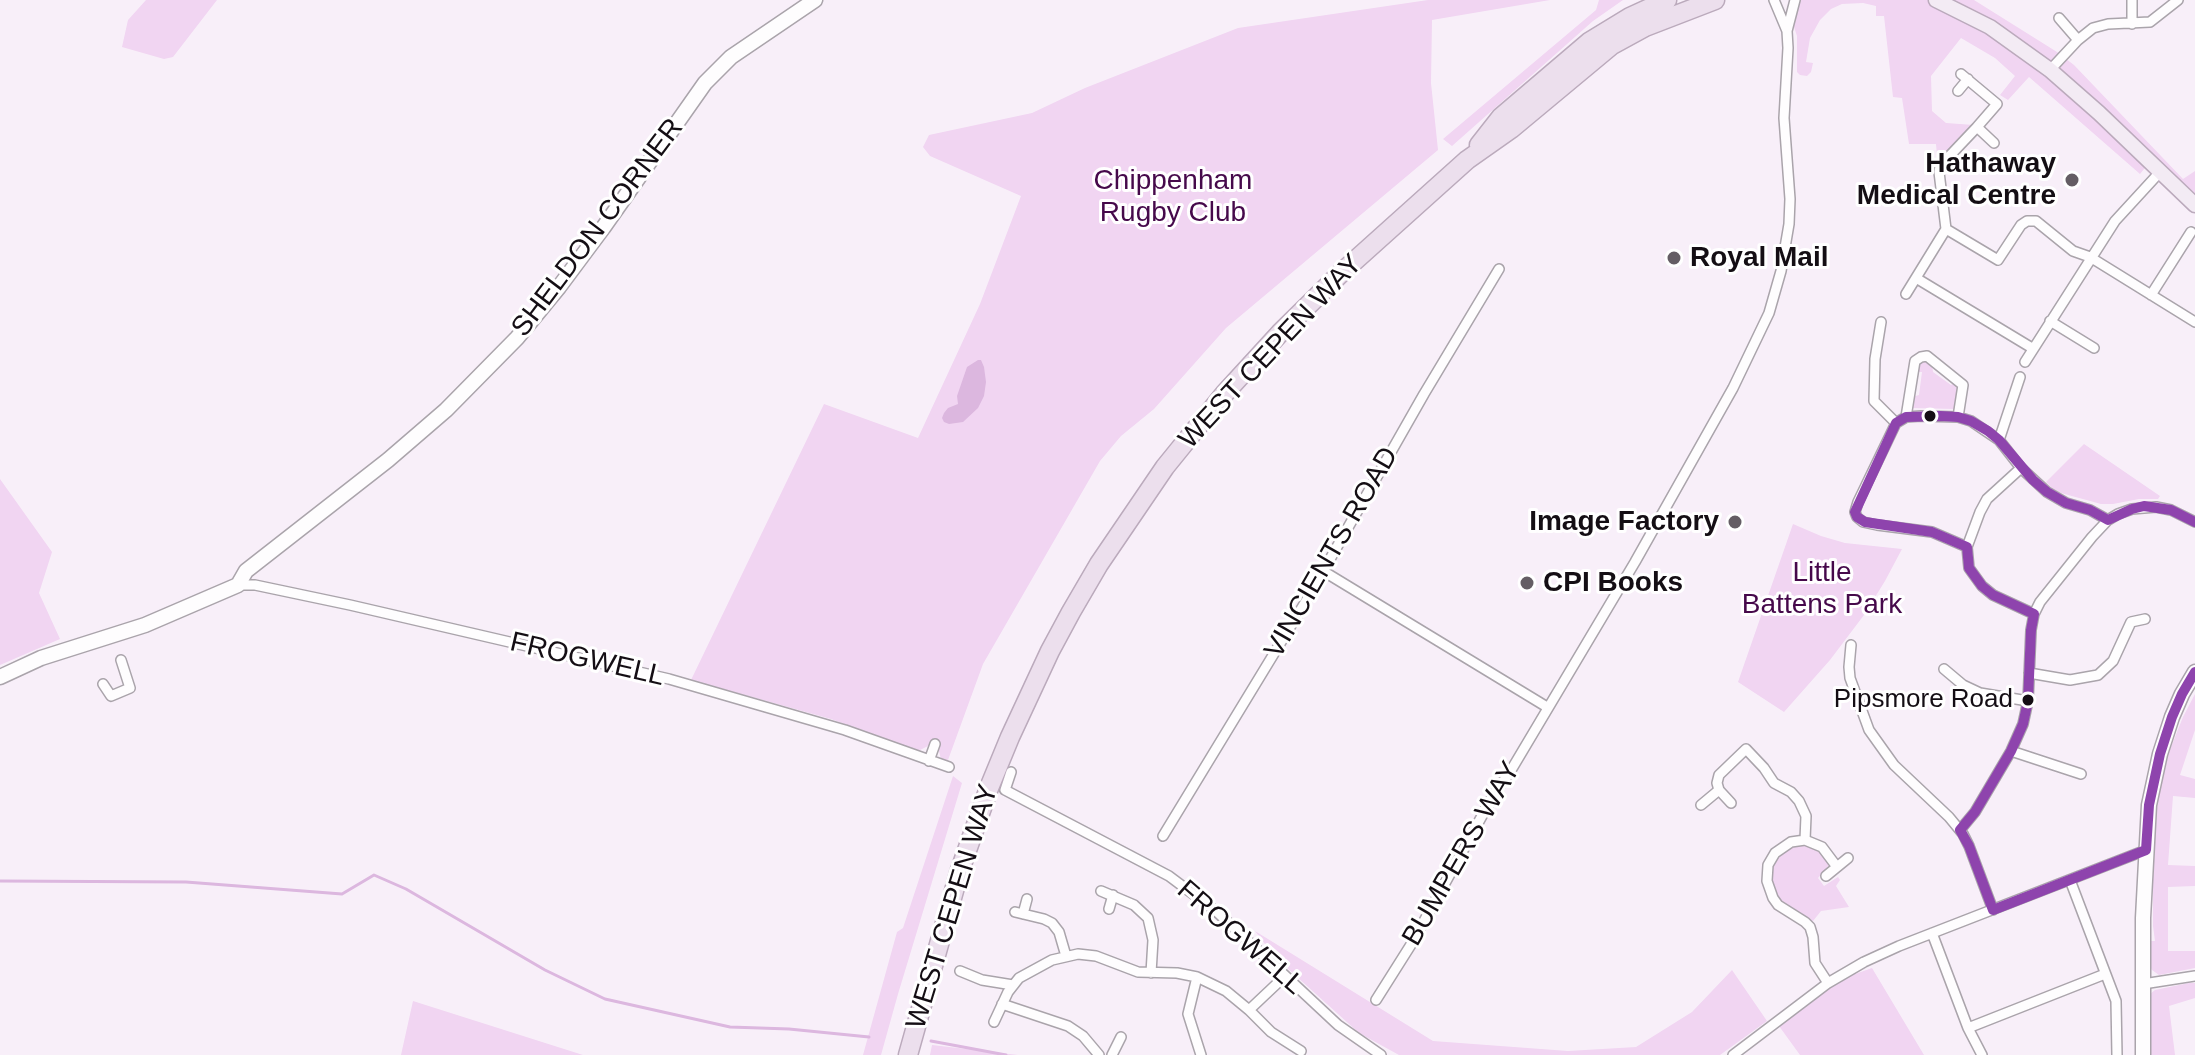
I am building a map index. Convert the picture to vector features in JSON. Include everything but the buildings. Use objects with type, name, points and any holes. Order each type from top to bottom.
[{"type":"highway","name":"WEST CEPEN WAY","points":[[1467,160],[1501,117],[1589,42],[1630,17],[1667,0]]},
{"type":"highway","name":"WEST CEPEN WAY","points":[[908,1055],[959,873],[989,788],[1050,651],[1099,564],[1165,467],[1249,366],[1340,274],[1467,160],[1511,129],[1612,45],[1645,27],[1715,0]]},
{"type":"main road","points":[[1936,0],[1990,27],[2050,70],[2195,205]]},
{"type":"street","name":"SHELDON CORNER","points":[[238,585],[246,571],[388,460],[446,410],[507,348],[559,287],[705,83],[731,57],[815,0]]},
{"type":"street","name":"BUMPERS WAY","points":[[1774,0],[1787,31]]},
{"type":"street","name":"BUMPERS WAY","points":[[1376,1000],[1412,943],[1494,794],[1614,598],[1733,388],[1769,313],[1781,271],[1789,224],[1790,199],[1784,137],[1787,31],[1795,0]]},
{"type":"street","points":[[2132,0],[2132,24]]},
{"type":"street","points":[[2050,70],[2093,28],[2150,22],[2178,0]]},
{"type":"street","points":[[2059,18],[2078,40]]},
{"type":"street","points":[[1906,294],[1946,229],[1940,166],[1997,104],[1964,77],[1958,91]]},
{"type":"street","points":[[1977,127],[1994,143]]},
{"type":"street","points":[[2025,362],[2115,221],[2160,172]]},
{"type":"street","points":[[1946,229],[1998,260],[2021,225],[2033,220],[2073,251],[2090,257],[2195,322]]},
{"type":"street","points":[[2151,295],[2191,232]]},
{"type":"street","name":"VINCIENTS ROAD","points":[[1163,836],[1323,571],[1499,269]]},
{"type":"street","points":[[1916,278],[2032,348]]},
{"type":"street","points":[[2050,321],[2094,348]]},
{"type":"street","points":[[1881,322],[1875,359],[1874,401],[1896,423]]},
{"type":"street","points":[[1906,417],[1915,361],[1927,356],[1962,384],[1958,417]]},
{"type":"street","points":[[1999,440],[2020,377]]},
{"type":"street","points":[[1967,547],[1938,533],[1863,522],[1854,514],[1896,423],[1906,417],[1958,417],[1979,425],[1999,440],[2021,468],[2056,498],[2108,520]]},
{"type":"street","points":[[2021,468],[1987,499],[1967,547],[1969,568],[1982,586],[1993,595],[2034,614]]},
{"type":"street","points":[[1960,830],[1975,812],[2023,724],[2028,701],[2031,630],[2040,602],[2108,520],[2118,514],[2144,506],[2171,510],[2195,522]]},
{"type":"street","points":[[1323,571],[1547,707]]},
{"type":"street","points":[[0,677],[41,658],[145,625],[238,585]]},
{"type":"street","name":"FROGWELL","points":[[238,585],[255,585],[350,605],[669,679],[845,730],[949,767]]},
{"type":"street","points":[[2029,673],[2070,680],[2098,675],[2113,661],[2131,622],[2145,619]]},
{"type":"street","points":[[1851,645],[1850,678],[1869,730],[1899,771],[1960,830],[1993,910]]},
{"type":"street","points":[[103,684],[111,696],[130,688],[121,660]]},
{"type":"street","points":[[1944,669],[1977,693],[2028,701]]},
{"type":"street","points":[[2143,1055],[2149,805],[2166,734],[2182,694],[2195,672]]},
{"type":"street","points":[[1731,803],[1719,790],[1719,775],[1754,741]]},
{"type":"street","points":[[929,761],[935,744]]},
{"type":"street","points":[[1746,749],[1772,781],[1791,792],[1803,807],[1807,821],[1805,840]]},
{"type":"street","points":[[2011,751],[2081,774]]},
{"type":"street","points":[[999,801],[1011,772]]},
{"type":"street","name":"FROGWELL","points":[[1005,790],[1169,876],[1217,912],[1338,1025],[1381,1055]]},
{"type":"street","points":[[1701,805],[1719,790]]},
{"type":"street","points":[[1828,983],[1815,963],[1810,927],[1778,905],[1773,898],[1767,881],[1768,865],[1775,853],[1791,842],[1805,840],[1822,847],[1837,867]]},
{"type":"street","points":[[1733,1055],[1828,983],[1864,962],[2146,850]]},
{"type":"street","points":[[1826,876],[1848,858]]},
{"type":"street","points":[[2070,880],[2116,1001],[2117,1055]]},
{"type":"street","points":[[1101,891],[1138,907],[1150,921],[1153,940],[1151,973]]},
{"type":"street","points":[[1109,909],[1113,895]]},
{"type":"street","points":[[1027,899],[1019,913],[1044,919],[1054,925],[1066,956]]},
{"type":"street","points":[[1932,933],[1968,1028],[1982,1055]]},
{"type":"street","points":[[994,1022],[1013,985],[1033,969],[1066,956],[1096,956],[1126,969],[1197,977],[1226,991],[1294,1051]]},
{"type":"street","points":[[960,971],[982,980],[1013,985]]},
{"type":"street","points":[[1968,1028],[2105,974]]},
{"type":"street","points":[[1249,1010],[1285,976]]},
{"type":"street","points":[[2143,984],[2195,976]]},
{"type":"street","points":[[1197,977],[1188,1014],[1201,1055]]},
{"type":"street","points":[[1002,1004],[1068,1026],[1083,1036],[1099,1055]]},
{"type":"street","points":[[1112,1055],[1121,1037]]},
{"type":"green space","points":[[146,0],[217,0],[173,57],[164,59],[122,47],[128,20]]},
{"type":"green space","name":"Chippenham Rugby Club","points":[[1428,0],[1550,0],[1432,20],[1431,83],[1438,150],[1226,328],[1154,409],[1121,436],[1100,461],[983,664],[948,760],[941,759],[938,747],[930,745],[918,751],[831,719],[691,680],[824,404],[918,438],[980,304],[1021,196],[930,156],[923,147],[929,135],[1032,113],[1085,88],[1238,28]]},
{"type":"green space","points":[[1599,0],[1623,0],[1593,21],[1452,146],[1443,139],[1596,10]]},
{"type":"green space","points":[[1801,0],[1974,0],[2074,65],[2183,179],[2195,171],[2195,197],[2153,158],[2140,174],[2029,77],[2008,100],[2000,95],[2015,76],[1995,58],[1961,38],[1931,76],[1932,111],[1946,123],[1974,125],[1944,155],[1937,155],[1936,144],[1909,144],[1902,98],[1893,97],[1884,16],[1876,16],[1876,6],[1863,3],[1842,4],[1831,9],[1820,20],[1810,38],[1806,62],[1813,63],[1811,72],[1807,76],[1800,75],[1797,72],[1797,36],[1793,24]]},
{"type":"green space","points":[[1923,359],[1932,364],[1933,372],[1951,385],[1955,382],[1959,385],[1955,409],[1912,408],[1912,397],[1919,395],[1922,372],[1916,372],[1917,366]]},
{"type":"green space","points":[[2084,444],[2160,496],[2158,499],[2101,504],[2053,489],[2046,482]]},
{"type":"green space","points":[[0,479],[52,552],[39,593],[60,639],[0,665]]},
{"type":"green space","name":"Little Battens Park","points":[[1793,524],[1845,543],[1902,549],[1864,615],[1830,660],[1784,712],[1738,682]]},
{"type":"green space","points":[[2195,694],[2195,730],[2180,775],[2195,779],[2195,798],[2173,796],[2168,865],[2195,866],[2195,886],[2168,887],[2168,951],[2195,951],[2195,968],[2159,975],[2150,966],[2149,941],[2155,941],[2153,848],[2157,800],[2169,752]]},
{"type":"green space","points":[[953,776],[962,783],[881,1055],[863,1055],[897,932],[903,928]]},
{"type":"green space","points":[[1800,845],[1821,853],[1829,865],[1818,878],[1824,886],[1838,877],[1840,880],[1836,886],[1849,907],[1821,911],[1813,921],[1784,905],[1777,897],[1769,871],[1774,860],[1791,846]]},
{"type":"green space","points":[[1255,931],[1433,1041],[1568,1051],[1636,1047],[1692,1012],[1732,970],[1767,1021],[1720,1055],[1399,1055],[1359,1033],[1275,957]]},
{"type":"green space","points":[[1872,968],[1924,1055],[1800,1055],[1779,1026],[1830,983]]},
{"type":"green space","points":[[2195,983],[2195,998],[2169,1006],[2175,1055],[2148,1055],[2150,994],[2155,990]]},
{"type":"green space","points":[[413,1001],[583,1055],[401,1055]]},
{"type":"green space","points":[[932,1045],[1018,1055],[930,1055]]},
{"type":"shaded area","points":[[978,360],[984,367],[986,382],[978,408],[963,422],[944,422],[944,413],[958,404],[957,396],[967,367]]},
{"type":"waterway","points":[[0,881],[186,882],[342,894],[374,875],[406,889],[545,970],[605,999],[730,1027],[869,1037]]},
{"type":"waterway","points":[[931,1041],[1006,1055]]},
{"type":"transit line","points":[[2195,522],[2171,510],[2144,506],[2108,520],[2090,510],[2066,503],[2033,480],[1988,431],[1971,421],[1940,416],[1906,417],[1896,423],[1855,512],[1865,522],[1932,532],[1967,547],[1969,568],[1982,586],[1993,595],[2034,614],[2028,701],[2023,724],[1975,812],[1960,830],[1993,910],[2146,850],[2149,805],[2160,754],[2172,717],[2195,672]]},
{"type":"place","name":"Hathaway Medical Centre","points":[[2072,180]]},
{"type":"place","name":"Royal Mail","points":[[1674,258]]},
{"type":"place","name":"Image Factory","points":[[1735,522]]},
{"type":"place","name":"CPI Books","points":[[1527,583]]},
{"type":"place","name":"Pipsmore Road","points":[[2028,700]]}]
